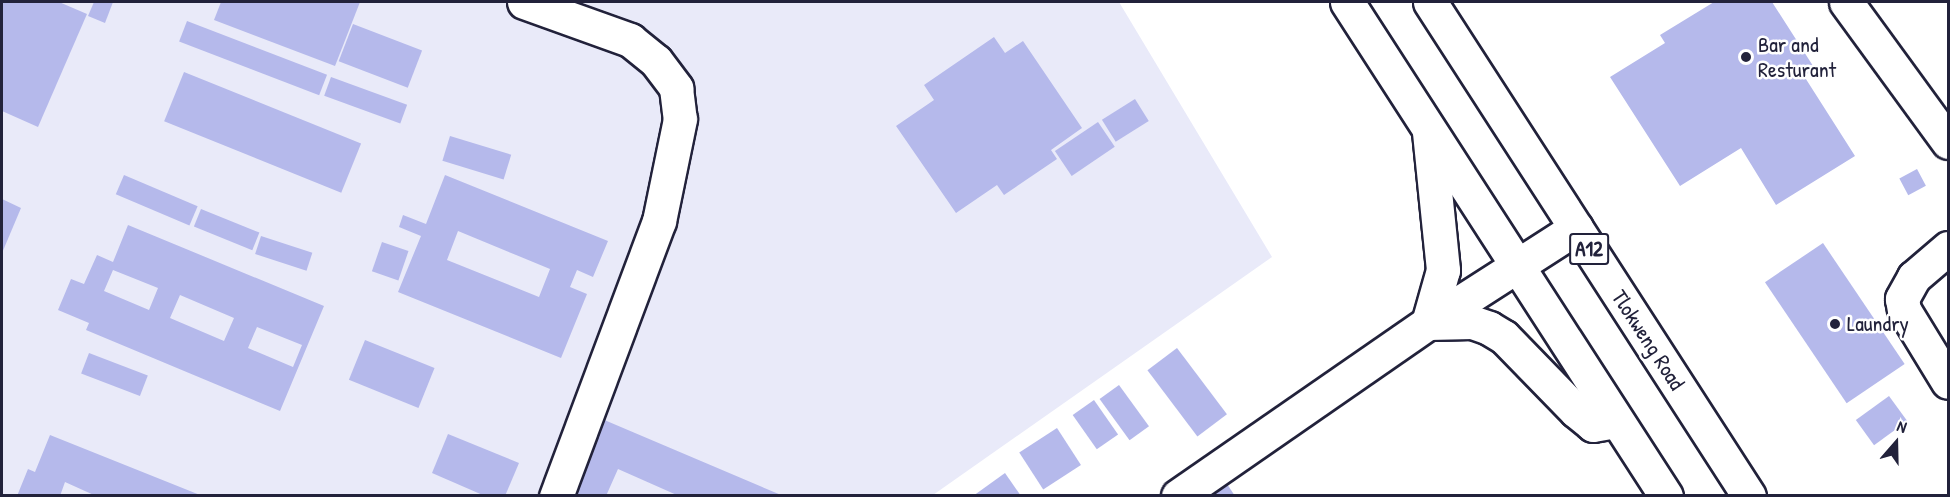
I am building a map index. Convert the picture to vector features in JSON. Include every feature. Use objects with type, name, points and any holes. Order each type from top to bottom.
[{"type":"main road","points":[[524,2],[630,40],[656,61],[676,88],[680,120],[659,221],[556,495]]},
{"type":"main road","points":[[1347,2],[1616,422],[1666,495]]},
{"type":"main road","name":"Tlokweng Road","points":[[1430,2],[1749,495]]},
{"type":"main road","points":[[1846,2],[1948,142]]},
{"type":"main road","points":[[1428,323],[1443,270],[1429,131]]},
{"type":"main road","points":[[1178,495],[1428,323],[1576,228]]},
{"type":"main road","points":[[1948,248],[1914,277],[1902,298],[1904,310],[1948,382]]},
{"type":"main road","points":[[1428,323],[1472,322],[1489,328],[1504,337],[1576,411],[1593,425],[1616,422]]},
{"type":"shaded area","points":[[2,2],[1119,2],[1272,257],[933,495],[2,495]]},
{"type":"building","points":[[2,2],[59,2],[87,14],[38,127],[2,111]]},
{"type":"building","points":[[94,2],[113,2],[105,23],[88,16]]},
{"type":"building","points":[[221,2],[360,2],[335,66],[214,20]]},
{"type":"building","points":[[1714,2],[1772,2],[1815,69],[1804,76],[1855,156],[1776,205],[1741,148],[1680,186],[1610,77],[1665,43],[1660,35]]},
{"type":"building","points":[[187,21],[327,75],[319,95],[179,42]]},
{"type":"building","points":[[353,24],[422,51],[408,88],[339,61]]},
{"type":"building","points":[[994,37],[1005,53],[1023,41],[1082,128],[1051,150],[1057,159],[1004,195],[997,185],[956,213],[896,126],[934,100],[924,85]]},
{"type":"building","points":[[184,72],[361,144],[341,193],[164,121]]},
{"type":"building","points":[[331,77],[407,105],[400,123],[324,96]]},
{"type":"building","points":[[1135,99],[1149,121],[1116,142],[1102,120]]},
{"type":"building","points":[[1098,122],[1115,147],[1072,176],[1055,151]]},
{"type":"building","points":[[450,136],[511,155],[504,180],[442,161]]},
{"type":"building","points":[[1917,169],[1926,186],[1908,195],[1899,178]]},
{"type":"building","points":[[124,175],[198,206],[189,226],[116,194]]},
{"type":"building","points":[[445,175],[608,241],[593,277],[577,270],[570,287],[587,294],[561,358],[398,292],[421,236],[399,227],[403,215],[426,224]],"holes":[[[458,231],[550,269],[539,297],[447,260]]]},
{"type":"building","points":[[2,199],[21,208],[2,253]]},
{"type":"building","points":[[201,209],[259,233],[252,250],[194,227]]},
{"type":"building","points":[[128,225],[324,306],[280,411],[86,330],[89,323],[58,310],[71,279],[84,284],[97,255],[113,262]],"holes":[[[113,270],[158,288],[149,310],[104,291]],[[180,295],[234,318],[224,341],[170,318]],[[257,327],[302,345],[293,367],[248,348]]]},
{"type":"building","points":[[261,236],[312,253],[306,271],[255,254]]},
{"type":"building","points":[[382,242],[408,251],[398,280],[372,271]]},
{"type":"building","points":[[1823,243],[1905,364],[1847,403],[1765,282]]},
{"type":"building","points":[[365,340],[435,368],[418,408],[349,380]]},
{"type":"building","points":[[1177,348],[1227,414],[1197,437],[1147,370]]},
{"type":"building","points":[[89,353],[148,376],[140,396],[81,374]]},
{"type":"building","points":[[1119,385],[1149,426],[1130,440],[1100,399]]},
{"type":"building","points":[[1889,396],[1907,421],[1874,445],[1856,420]]},
{"type":"building","points":[[1094,400],[1118,434],[1097,449],[1073,415]]},
{"type":"building","points":[[602,419],[781,495],[679,496],[618,469],[606,496],[569,496]]},
{"type":"building","points":[[1057,428],[1081,465],[1043,489],[1019,453]]},
{"type":"building","points":[[448,434],[519,463],[505,496],[485,496],[432,473]]},
{"type":"building","points":[[50,435],[200,496],[96,496],[65,482],[60,496],[17,496],[28,469],[35,472]]},
{"type":"building","points":[[1005,473],[1021,496],[973,496]]},
{"type":"building","points":[[1227,484],[1235,496],[1210,496]]},
{"type":"place","name":"Bar and Resturant","points":[[1746,57]]},
{"type":"place","name":"Laundry","points":[[1835,324]]}]
